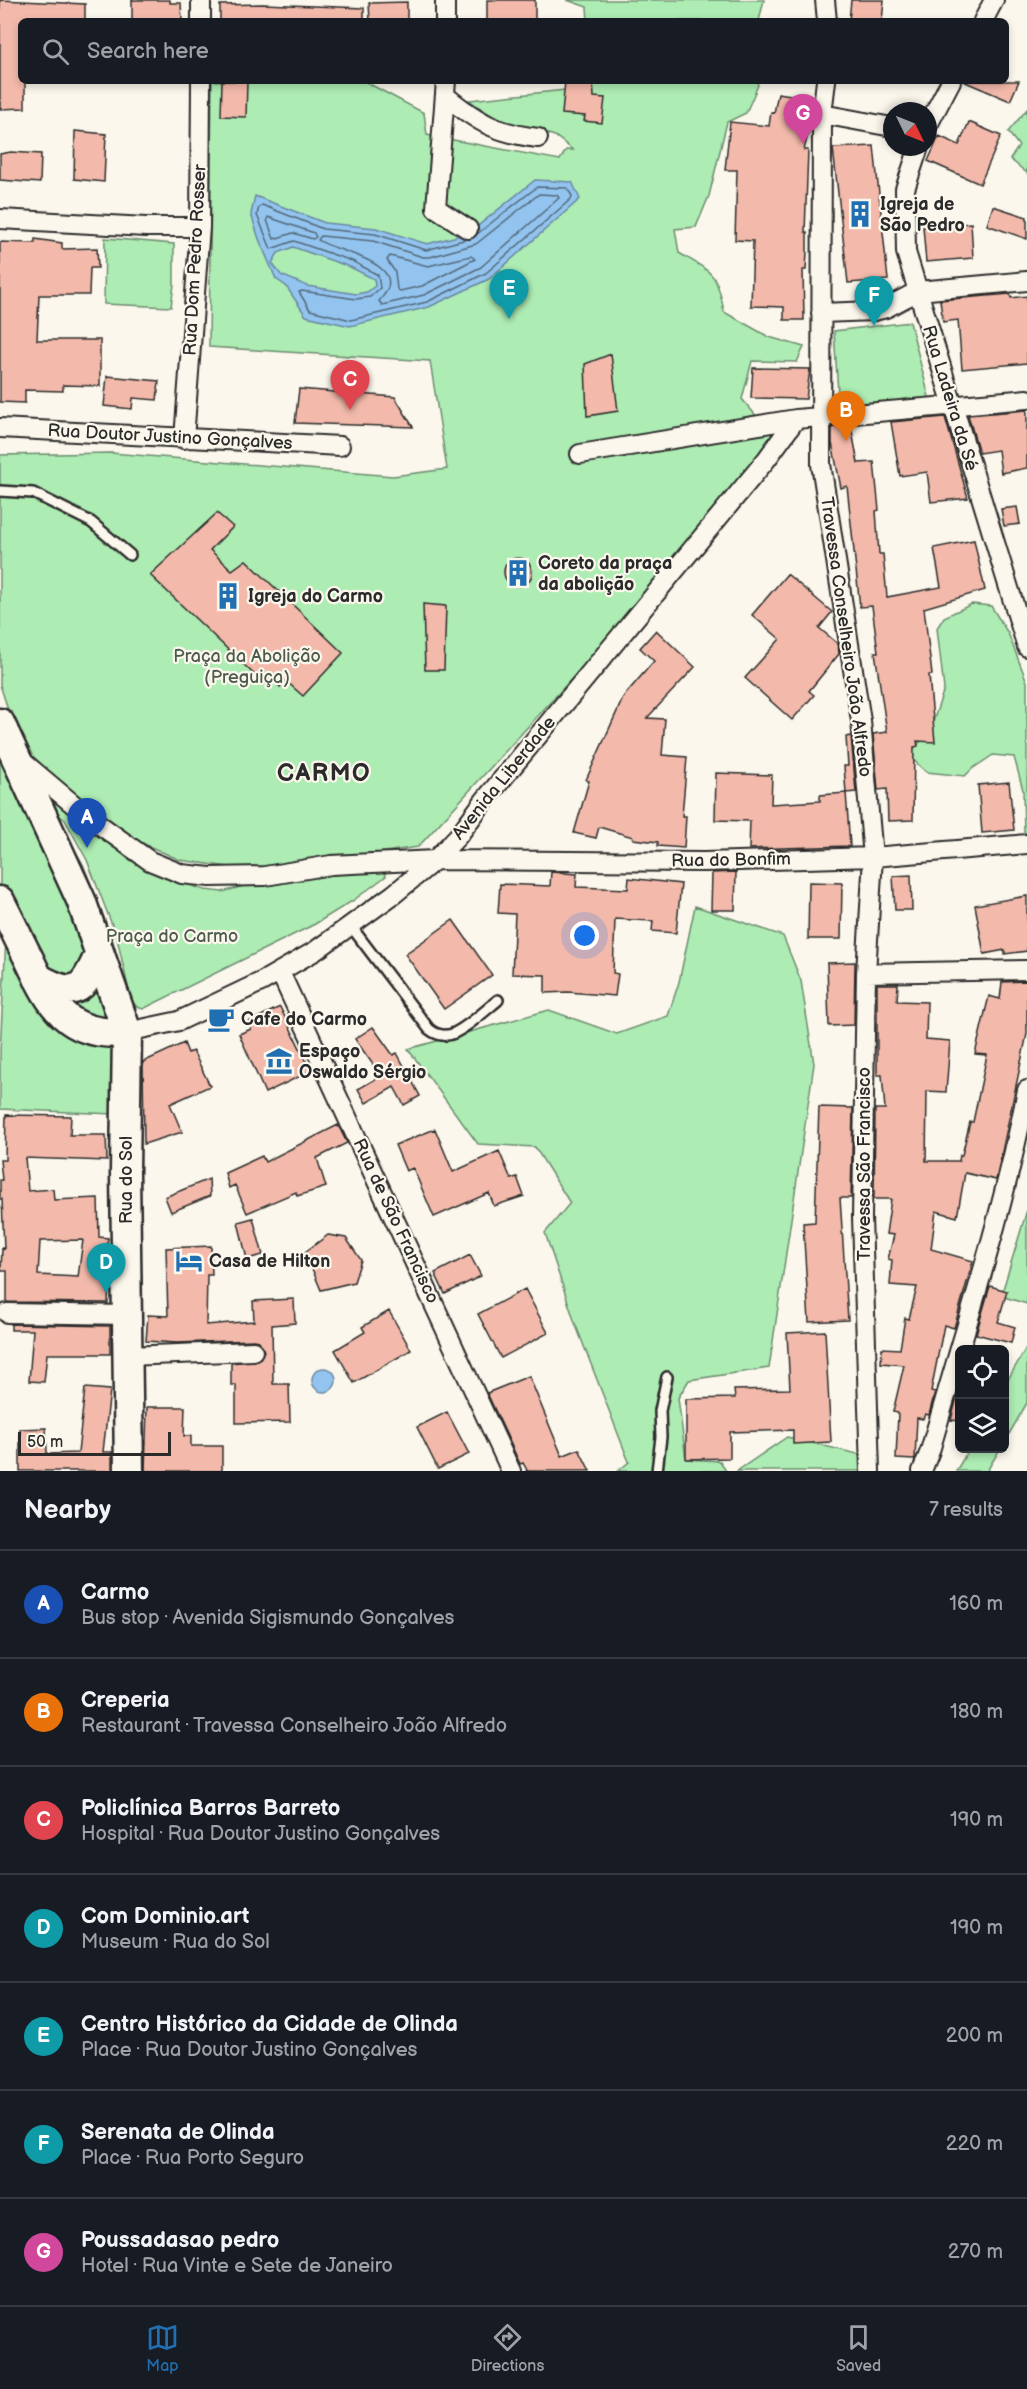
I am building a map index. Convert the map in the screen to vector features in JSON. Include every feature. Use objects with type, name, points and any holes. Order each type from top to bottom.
[{"type":"main road","points":[[0,723],[7,754],[65,862],[81,900],[127,1032],[109,1034],[98,1032],[67,1018],[56,1008],[38,978],[0,901]]},
{"type":"main road","points":[[38,978],[65,991],[74,990],[90,976],[99,955]]},
{"type":"main road","name":"Rua do Sol","points":[[127,1032],[125,1172],[129,1471]]},
{"type":"street","points":[[201,0],[201,18]]},
{"type":"street","points":[[445,0],[445,18]]},
{"type":"street","points":[[825,0],[828,18]]},
{"type":"street","points":[[985,18],[994,0]]},
{"type":"street","name":"Rua Dom Pedro Rosser","points":[[184,439],[200,227],[201,84]]},
{"type":"street","name":"Travessa Conselheiro João Alfredo","points":[[826,84],[822,114],[822,313],[819,416],[821,464],[861,721],[873,857]]},
{"type":"street","points":[[937,108],[949,84]]},
{"type":"street","points":[[447,89],[467,114],[485,124],[510,135],[538,138]]},
{"type":"street","points":[[447,89],[435,208],[468,229]]},
{"type":"street","points":[[822,114],[883,125]]},
{"type":"street","name":"Rua Ladeira da Sé","points":[[916,156],[905,189],[906,252],[952,405],[1018,594],[1027,647]]},
{"type":"street","points":[[0,219],[146,227],[200,227]]},
{"type":"street","points":[[822,313],[880,310],[918,291],[1027,280]]},
{"type":"street","points":[[580,454],[796,418],[1027,399]]},
{"type":"street","name":"Avenida Liberdade","points":[[127,1032],[179,1022],[280,972],[350,926],[435,860],[458,836],[743,487],[796,418]]},
{"type":"street","name":"Rua Doutor Justino Gonçalves","points":[[0,428],[340,446]]},
{"type":"street","points":[[7,754],[110,834],[150,861],[182,874],[210,877],[265,876],[331,866],[435,860]]},
{"type":"street","name":"Rua do Bonfim","points":[[435,860],[704,862],[873,857],[1027,844]]},
{"type":"street","name":"Travessa São Francisco","points":[[870,1471],[862,1217],[866,973],[873,857]]},
{"type":"street","points":[[866,973],[1027,970]]},
{"type":"street","name":"Rua de São Francisco","points":[[280,972],[511,1471]]},
{"type":"street","points":[[922,1471],[930,1451],[985,1256],[1019,1131],[1027,1090]]},
{"type":"street","points":[[7,1313],[128,1315]]},
{"type":"street","points":[[127,1356],[253,1351]]},
{"type":"lane","points":[[0,491],[33,493],[91,522],[130,555]]},
{"type":"lane","points":[[350,926],[429,1029],[438,1035],[449,1036],[498,1000]]},
{"type":"lane","points":[[657,1471],[661,1437],[660,1410],[667,1377]]},
{"type":"green space","points":[[567,0],[764,0],[760,18],[588,18],[587,7]]},
{"type":"green space","name":"Praça da Abolição (Preguiça)","points":[[212,84],[370,84],[424,113],[427,135],[560,160],[566,150],[573,150],[555,136],[500,121],[469,100],[593,87],[593,84],[758,84],[746,113],[727,122],[709,196],[696,227],[675,229],[679,253],[706,270],[716,281],[724,312],[769,337],[804,347],[797,362],[752,361],[742,399],[774,437],[587,662],[418,847],[257,871],[180,860],[106,827],[19,743],[0,685],[0,455],[111,453],[393,476],[447,469],[430,361],[209,347]]},
{"type":"green space","points":[[1027,109],[1027,173],[1010,159],[1019,146],[1008,132]]},
{"type":"green space","points":[[105,238],[174,244],[174,284],[171,307],[104,304]]},
{"type":"green space","points":[[910,322],[930,401],[839,409],[834,331]]},
{"type":"green space","points":[[972,604],[991,606],[1008,633],[1027,682],[1027,833],[1024,833],[1023,790],[1014,757],[993,755],[965,776],[926,772],[908,755],[930,731],[944,689],[937,628],[944,617]]},
{"type":"green space","name":"Praça do Carmo","points":[[0,748],[127,858],[166,878],[205,890],[222,892],[267,880],[384,869],[386,876],[354,900],[315,924],[143,1009],[137,1007],[131,1000],[117,938],[87,860],[65,820],[50,808],[83,864],[113,941],[123,977],[114,1114],[0,1109],[0,1050],[7,921],[0,896]]},
{"type":"green space","points":[[695,906],[783,936],[801,981],[814,1064],[769,1368],[689,1380],[678,1398],[686,1459],[720,1461],[726,1471],[618,1471],[629,1462],[575,1323],[545,1233],[570,1203],[535,1147],[478,1144],[408,1049],[549,1010],[617,1034],[668,1016],[679,982]]},
{"type":"green space","points":[[1027,1210],[1027,1304],[1001,1296]]},
{"type":"green space","points":[[1027,1346],[1027,1403],[1009,1434],[1009,1399],[1009,1378]]},
{"type":"green space","points":[[787,1437],[866,1456],[866,1471],[737,1471]]},
{"type":"green space","points":[[967,1453],[998,1453],[987,1471],[956,1471]]},
{"type":"water","points":[[535,180],[572,182],[580,199],[489,279],[429,307],[350,326],[306,316],[286,286],[276,279],[251,214],[255,196],[325,223],[376,228],[427,244],[469,233]],"holes":[[[293,247],[350,267],[374,279],[375,286],[367,292],[356,294],[307,286],[281,275],[272,263],[278,253]]]},
{"type":"water","points":[[324,1368],[329,1369],[335,1375],[335,1385],[329,1391],[324,1392],[319,1391],[313,1385],[312,1380],[313,1375],[319,1369]]},
{"type":"building","points":[[0,0],[85,4],[85,18],[18,18],[18,84],[25,84],[25,108],[0,109]]},
{"type":"building","points":[[132,0],[170,0],[170,3],[181,3],[182,18],[132,18]]},
{"type":"building","points":[[487,0],[535,0],[535,18],[487,18]]},
{"type":"building","points":[[851,0],[884,0],[882,18],[849,18]]},
{"type":"building","points":[[407,2],[407,18],[370,18],[369,3]]},
{"type":"building","points":[[263,4],[364,8],[364,18],[220,18],[220,5]]},
{"type":"building","points":[[1009,81],[1019,81],[1010,101],[970,84],[1009,84]]},
{"type":"building","points":[[222,84],[247,84],[246,117],[221,116]]},
{"type":"building","points":[[565,84],[593,84],[594,97],[605,98],[602,123],[584,121],[585,116],[562,114]]},
{"type":"building","points":[[778,93],[810,98],[809,130],[804,150],[808,150],[805,232],[807,232],[807,251],[806,270],[803,270],[804,320],[784,320],[784,307],[751,306],[753,241],[735,240],[737,170],[725,170],[730,122],[769,126]]},
{"type":"building","points":[[969,122],[1001,136],[980,184],[928,161],[930,156],[937,156],[939,136],[959,145]]},
{"type":"building","points":[[75,131],[106,134],[104,182],[74,179]]},
{"type":"building","name":"Igreja de São Pedro","points":[[874,146],[888,280],[848,283],[833,148]]},
{"type":"building","points":[[11,152],[41,154],[40,183],[0,180],[0,154]]},
{"type":"building","points":[[993,206],[1027,217],[1027,239],[987,225]]},
{"type":"building","points":[[971,223],[973,258],[926,262],[923,227]]},
{"type":"building","points":[[35,239],[62,243],[62,249],[97,248],[98,268],[90,268],[89,295],[39,295],[37,340],[100,340],[100,386],[63,385],[63,391],[25,390],[25,403],[0,402],[0,242],[35,243]]},
{"type":"building","points":[[1010,294],[1011,298],[1027,296],[1027,363],[962,369],[958,320],[943,322],[940,300]]},
{"type":"building","points":[[611,354],[618,411],[587,416],[585,364]]},
{"type":"building","points":[[753,368],[810,369],[806,399],[751,398]]},
{"type":"building","points":[[107,376],[159,381],[157,400],[133,398],[132,409],[104,406]]},
{"type":"building","points":[[299,389],[395,397],[413,427],[295,423]]},
{"type":"building","points":[[1027,410],[1027,468],[1001,473],[998,450],[979,453],[968,415]]},
{"type":"building","points":[[945,417],[968,498],[931,502],[927,472],[900,476],[891,422]]},
{"type":"building","points":[[851,426],[858,463],[874,462],[879,510],[876,511],[879,554],[883,554],[887,597],[941,587],[934,548],[974,540],[985,590],[924,608],[932,675],[929,675],[935,742],[917,741],[918,746],[914,747],[913,820],[888,821],[887,789],[878,790],[873,734],[887,732],[875,652],[878,652],[872,606],[860,607],[847,486],[841,488],[832,443],[832,427]]},
{"type":"building","points":[[1017,507],[1020,524],[1004,526],[1001,509]]},
{"type":"building","name":"Igreja do Carmo","points":[[217,513],[233,527],[210,550],[232,570],[246,560],[343,653],[303,696],[286,681],[280,687],[270,678],[264,684],[150,575]]},
{"type":"building","name":"Coreto da praça da abolição","points":[[518,558],[528,562],[532,572],[528,582],[518,586],[508,582],[504,572],[508,562]]},
{"type":"building","points":[[787,574],[832,612],[819,628],[838,644],[839,654],[809,691],[814,695],[792,720],[745,678],[780,639],[752,615]]},
{"type":"building","points":[[423,604],[446,606],[444,670],[425,670]]},
{"type":"building","points":[[656,630],[695,667],[647,718],[665,719],[662,755],[687,757],[682,816],[686,816],[684,848],[658,846],[658,842],[633,839],[633,837],[599,827],[596,838],[574,833],[589,781],[586,780],[624,696],[654,661],[640,648]]},
{"type":"building","points":[[851,736],[856,792],[846,793],[844,766],[848,766],[846,737]]},
{"type":"building","points":[[716,773],[772,775],[771,804],[820,801],[820,795],[846,793],[850,846],[749,849],[750,821],[715,820]]},
{"type":"building","points":[[1009,782],[1014,830],[982,833],[978,785]]},
{"type":"building","points":[[551,872],[577,874],[576,887],[628,889],[629,878],[681,884],[676,933],[652,931],[653,921],[615,919],[613,973],[618,974],[615,996],[568,992],[545,993],[545,975],[512,974],[515,914],[498,913],[500,884],[550,886]]},
{"type":"building","points":[[736,872],[735,910],[711,910],[712,873]]},
{"type":"building","points":[[911,875],[912,910],[895,910],[893,876]]},
{"type":"building","points":[[809,882],[842,883],[841,939],[808,939]]},
{"type":"building","points":[[1027,896],[1027,951],[1005,954],[1005,950],[984,954],[975,905]]},
{"type":"building","points":[[453,920],[492,975],[444,1009],[405,954]]},
{"type":"building","points":[[855,962],[854,1025],[829,1026],[827,963]]},
{"type":"building","points":[[1027,981],[1027,1034],[996,1180],[965,1173],[957,1217],[936,1211],[931,1249],[973,1261],[954,1328],[944,1325],[931,1391],[935,1392],[929,1415],[925,1414],[923,1419],[917,1418],[915,1458],[914,1460],[896,1459],[898,1413],[893,1412],[904,1365],[881,1363],[882,1348],[900,1349],[905,1318],[909,1319],[917,1287],[890,1285],[892,1260],[888,1259],[894,1235],[886,1234],[891,1199],[874,1199],[875,1109],[885,1109],[882,1075],[877,1075],[877,984],[898,984],[897,1001],[927,1002],[926,1039],[950,1041],[946,1092],[927,1091],[926,1161],[959,1161],[970,1122],[973,1122],[987,1055],[975,1054],[989,996],[1000,999],[1002,982]]},
{"type":"building","name":"Espaço Oswaldo Sérgio","points":[[280,1007],[311,1071],[265,1093],[239,1034],[251,1029],[248,1022]]},
{"type":"building","points":[[373,1027],[393,1055],[397,1053],[420,1096],[404,1105],[394,1087],[366,1103],[358,1089],[381,1076],[355,1039]]},
{"type":"building","points":[[184,1043],[188,1053],[193,1051],[210,1086],[170,1104],[182,1132],[144,1144],[143,1062]]},
{"type":"building","points":[[819,1107],[853,1108],[851,1198],[840,1198],[848,1320],[809,1322],[803,1223],[815,1222]]},
{"type":"building","points":[[6,1115],[71,1116],[70,1135],[106,1135],[107,1161],[25,1158],[28,1191],[53,1189],[54,1200],[98,1198],[99,1237],[108,1238],[105,1260],[109,1260],[108,1303],[7,1302],[7,1271],[1,1271],[2,1248],[4,1249],[0,1160],[5,1160]],"holes":[[[83,1240],[78,1277],[38,1275],[40,1241]]]},
{"type":"building","points":[[338,1125],[347,1143],[317,1158],[326,1187],[297,1196],[296,1192],[247,1213],[235,1185],[229,1188],[225,1173],[262,1156],[265,1162]]},
{"type":"building","points":[[435,1129],[453,1172],[499,1151],[511,1179],[517,1177],[524,1196],[494,1206],[489,1193],[434,1217],[413,1168],[406,1171],[395,1145]]},
{"type":"building","points":[[209,1179],[210,1196],[171,1212],[165,1197]]},
{"type":"building","points":[[253,1218],[263,1255],[247,1259],[238,1222]]},
{"type":"building","points":[[328,1235],[346,1238],[361,1260],[354,1282],[321,1290],[305,1252]]},
{"type":"building","points":[[211,1246],[212,1275],[207,1275],[206,1325],[254,1321],[253,1301],[294,1299],[295,1323],[272,1325],[273,1384],[289,1384],[290,1422],[236,1423],[236,1385],[231,1385],[231,1363],[259,1360],[264,1351],[259,1341],[177,1343],[146,1341],[148,1315],[168,1316],[166,1248]]},
{"type":"building","points":[[470,1255],[481,1276],[445,1294],[435,1273]]},
{"type":"building","points":[[990,1286],[1007,1291],[998,1322],[1015,1327],[1011,1343],[976,1334]]},
{"type":"building","points":[[525,1289],[548,1333],[501,1358],[478,1314]]},
{"type":"building","points":[[389,1311],[411,1350],[354,1383],[335,1350],[365,1332],[362,1327]]},
{"type":"building","points":[[11,1324],[110,1326],[110,1354],[47,1354],[44,1382],[29,1381],[33,1330],[11,1330]]},
{"type":"building","points":[[825,1331],[831,1442],[793,1444],[793,1430],[730,1432],[730,1458],[686,1459],[686,1399],[735,1398],[734,1390],[790,1389],[787,1333]]},
{"type":"building","points":[[529,1376],[562,1456],[579,1449],[590,1471],[526,1471],[523,1463],[520,1464],[487,1393]]},
{"type":"building","points":[[85,1388],[110,1390],[103,1452],[112,1452],[112,1471],[20,1471],[20,1429],[46,1428],[47,1454],[78,1453]]},
{"type":"building","points":[[955,1405],[955,1420],[951,1420]]},
{"type":"building","points":[[147,1407],[185,1407],[184,1436],[191,1436],[191,1446],[222,1446],[222,1471],[145,1471]]},
{"type":"building","points":[[447,1412],[469,1454],[438,1469],[417,1427]]},
{"type":"place","name":"Poussadasao pedro","points":[[803,144]]},
{"type":"place","name":"Igreja de São Pedro","points":[[860,214]]},
{"type":"place","name":"Centro Histórico da Cidade de Olinda","points":[[509,319]]},
{"type":"place","name":"Serenata de Olinda","points":[[874,326]]},
{"type":"place","name":"Policlínica Barros Barreto","points":[[350,410]]},
{"type":"place","name":"Creperia","points":[[846,441]]},
{"type":"place","name":"Coreto da praça da abolição","points":[[518,573]]},
{"type":"place","name":"Igreja do Carmo","points":[[228,596]]},
{"type":"place","name":"Carmo","points":[[87,848]]},
{"type":"place","name":"Cafe do Carmo","points":[[221,1019]]},
{"type":"place","name":"Espaço Oswaldo Sérgio","points":[[279,1061]]},
{"type":"place","name":"Casa de Hilton","points":[[189,1261]]},
{"type":"place","name":"Com Dominio.art","points":[[106,1293]]},
{"type":"district","name":"CARMO","points":[[324,773]]}]
